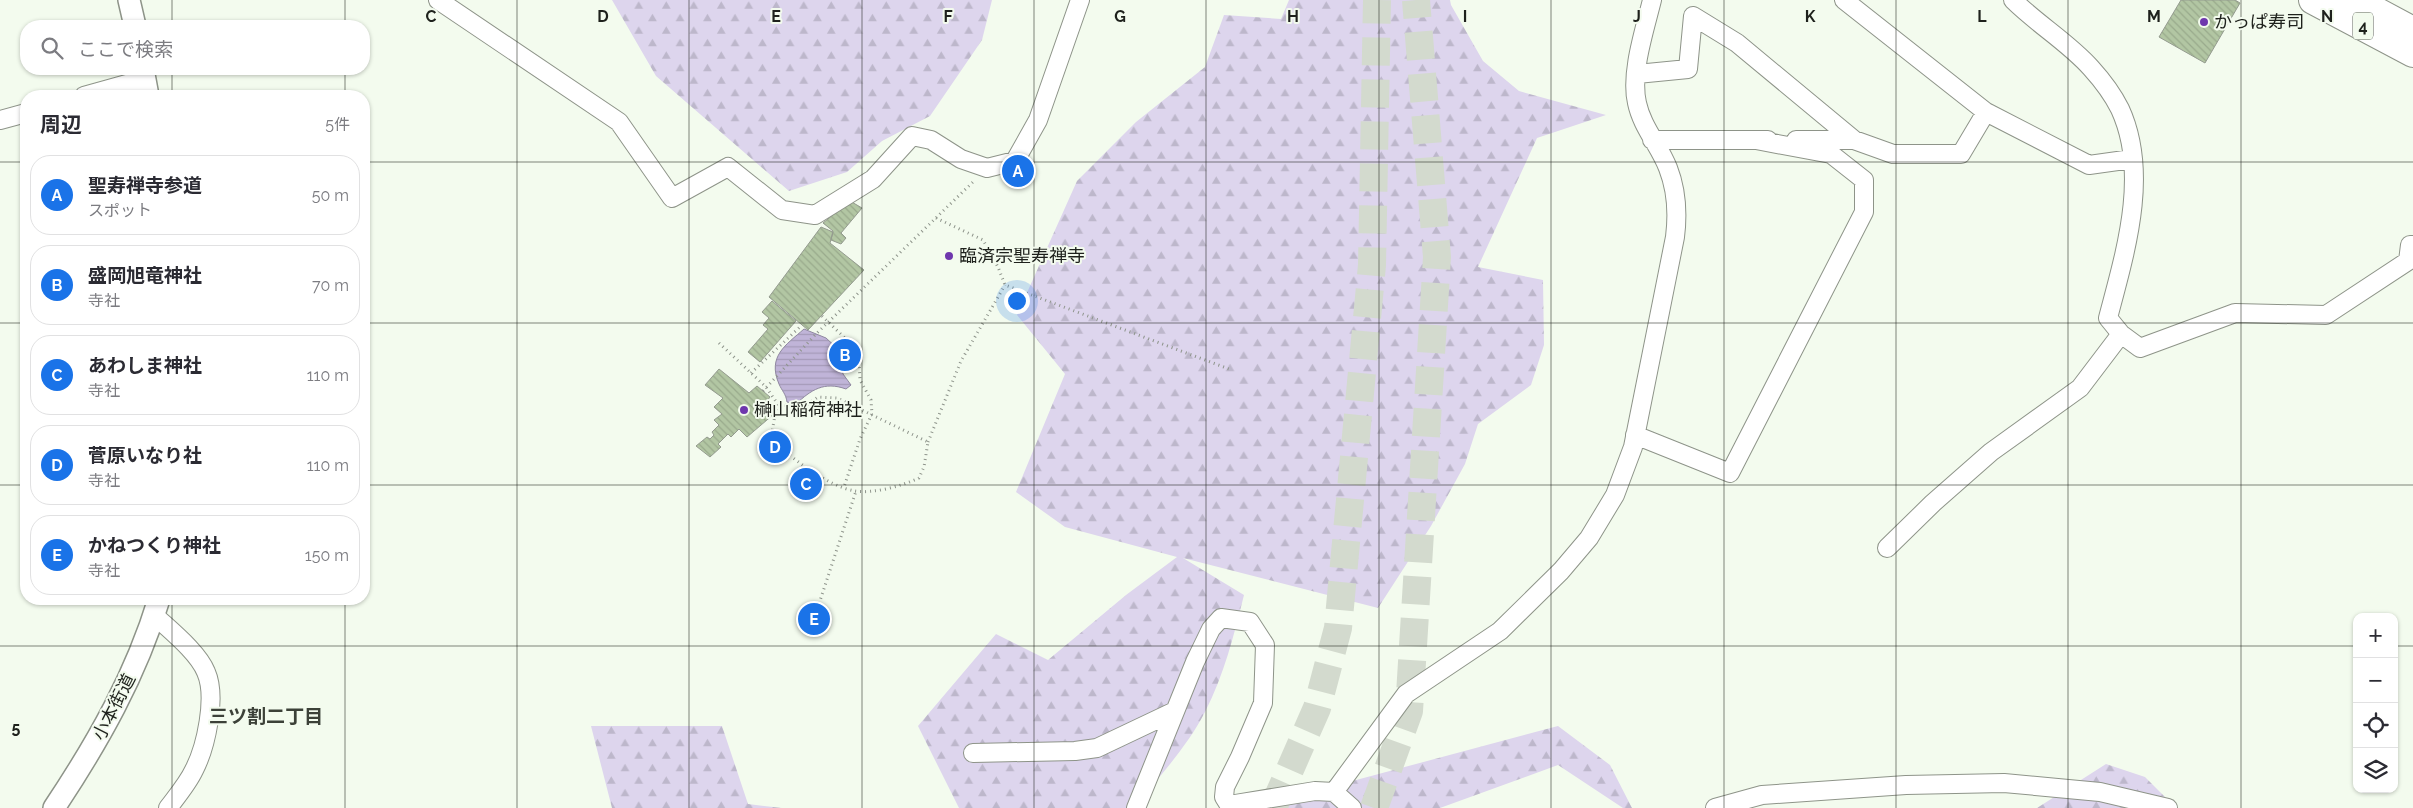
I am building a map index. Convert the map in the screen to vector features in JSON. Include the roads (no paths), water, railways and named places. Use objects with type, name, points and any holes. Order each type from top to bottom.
[{"type":"highway","name":"4","points":[[2313,0],[2413,53]]},
{"type":"highway","name":"4","points":[[2355,0],[2413,31]]},
{"type":"street","points":[[129,0],[134,20]]},
{"type":"street","points":[[438,0],[619,122],[672,198],[728,167],[782,210],[815,215],[873,179],[912,136],[931,140],[960,159],[987,168],[1015,161],[1038,120],[1080,0]]},
{"type":"street","points":[[1334,792],[1406,694],[1500,631],[1561,571],[1589,538],[1615,495],[1635,435],[1675,237],[1678,209],[1668,168],[1641,120],[1636,100],[1638,58],[1652,0]]},
{"type":"street","points":[[1844,0],[1986,112],[2089,165],[2132,159]]},
{"type":"street","points":[[2013,0],[2090,68],[2119,108],[2132,150],[2132,199],[2128,241],[2108,318],[2121,334],[2140,348],[2235,313],[2326,315],[2408,260],[2410,245],[2413,245]]},
{"type":"street","points":[[1637,74],[1688,69],[1693,16],[1737,43],[1854,140]]},
{"type":"street","points":[[110,90],[145,82]]},
{"type":"street","points":[[1652,140],[1854,140],[1893,154],[1961,154],[1986,112]]},
{"type":"street","points":[[0,120],[20,115]]},
{"type":"street","points":[[1635,435],[1730,473],[1864,212],[1864,180],[1831,154],[1756,140]]},
{"type":"street","points":[[1887,548],[1933,503],[1991,452],[2080,388],[2121,334]]},
{"type":"street","points":[[157,607],[206,672],[210,702],[207,735],[194,770],[168,808]]},
{"type":"street","name":"小本街道","points":[[54,808],[93,749],[130,680],[157,607]]},
{"type":"street","points":[[1136,808],[1175,711],[1211,629],[1221,618],[1250,622],[1265,645],[1263,703],[1225,787],[1224,797],[1229,805],[1294,801],[1314,791],[1334,792],[1352,808]]},
{"type":"street","points":[[972,753],[1074,751],[1097,748],[1175,711]]},
{"type":"street","points":[[1715,808],[1762,795],[1906,785],[2004,783],[2100,792],[2168,808]]},
{"type":"tunnel","points":[[1273,808],[1317,708],[1338,628],[1372,265],[1377,0]]},
{"type":"tunnel","points":[[1374,808],[1409,711],[1437,257],[1416,0]]},
{"type":"place","name":"かっぱ寿司","points":[[2204,22]]},
{"type":"place","name":"聖寿禅寺参道","points":[[1018,171]]},
{"type":"place","name":"臨済宗聖寿禅寺","points":[[949,256]]},
{"type":"place","name":"盛岡旭竜神社","points":[[845,355]]},
{"type":"place","name":"榊山稲荷神社","points":[[744,410]]},
{"type":"place","name":"菅原いなり社","points":[[775,447]]},
{"type":"place","name":"あわしま神社","points":[[806,484]]},
{"type":"place","name":"かねつくり神社","points":[[814,619]]},
{"type":"district","name":"三ツ割二丁目","points":[[266,716]]}]
